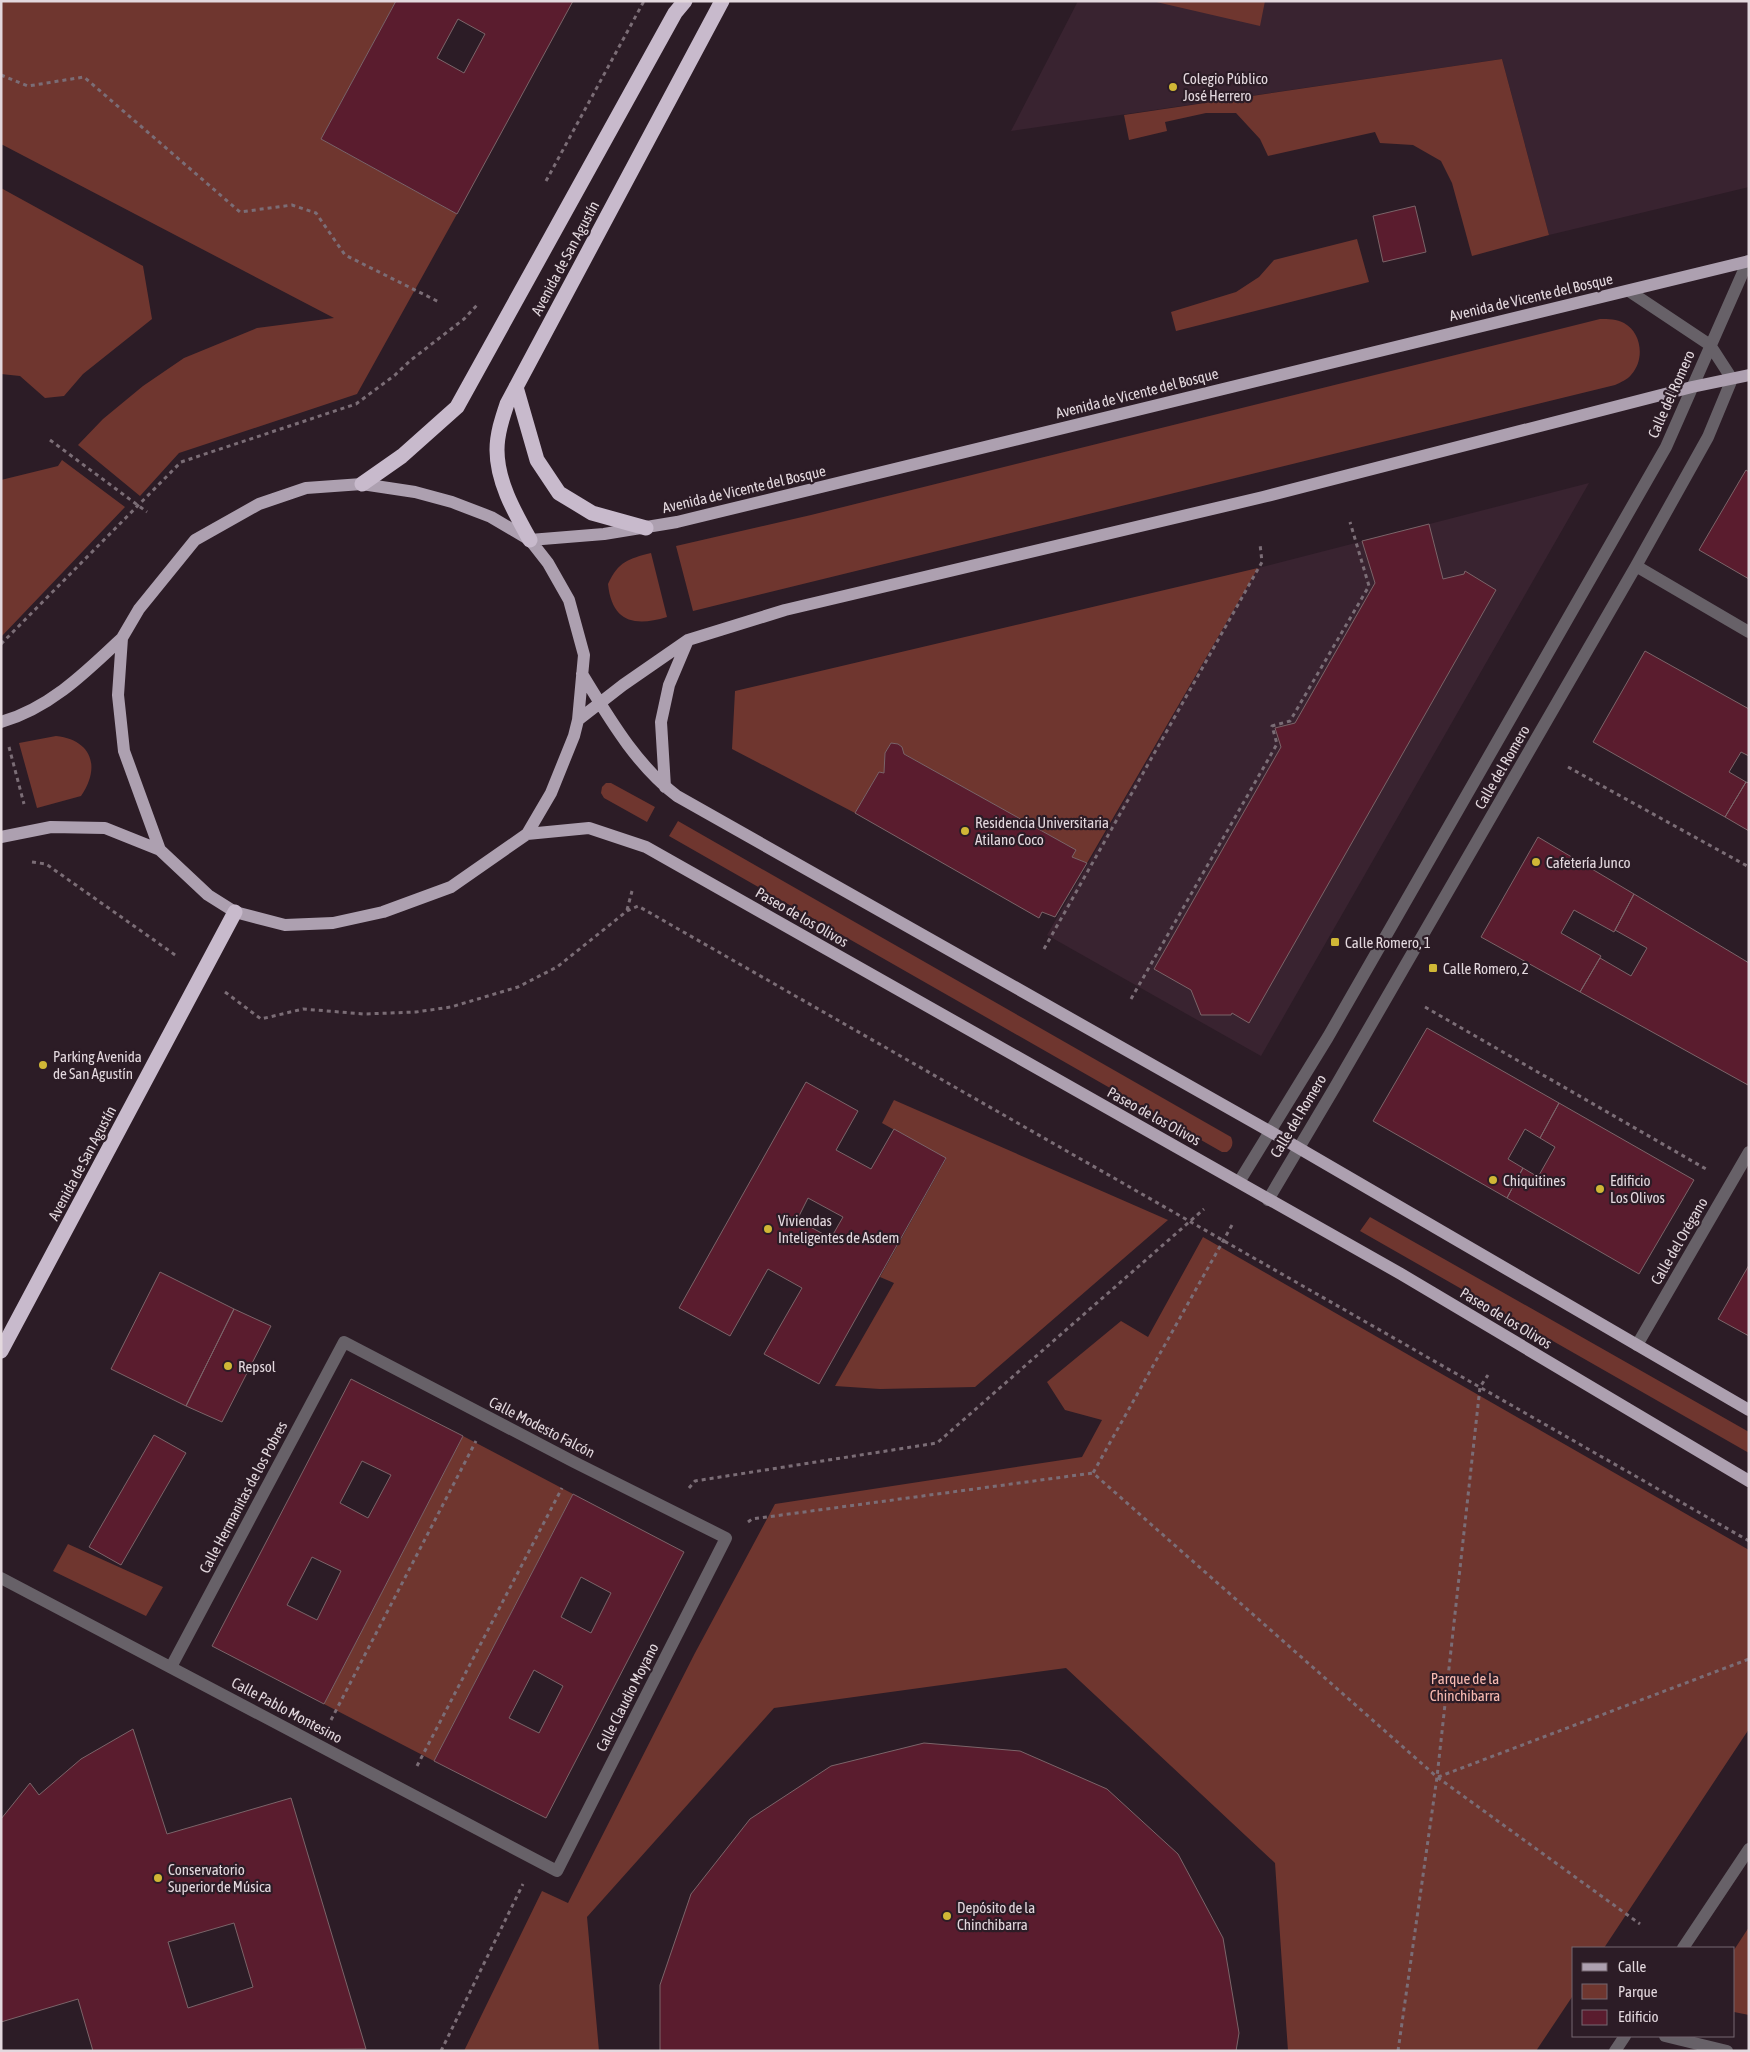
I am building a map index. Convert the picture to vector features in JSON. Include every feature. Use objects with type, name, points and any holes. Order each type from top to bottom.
[{"type":"highway","name":"Avenida de San Agustín","points":[[362,484],[402,456],[457,407],[675,12],[685,1]]},
{"type":"highway","name":"Avenida de San Agustín","points":[[530,540],[508,498],[497,450],[500,428],[507,404],[722,1]]},
{"type":"highway","points":[[516,387],[537,460],[559,493],[592,513],[646,528]]},
{"type":"highway","name":"Avenida de San Agustín","points":[[1,1351],[235,912]]},
{"type":"main road","name":"Avenida de Vicente del Bosque","points":[[530,540],[604,534],[646,528],[1070,427],[1748,261]]},
{"type":"main road","points":[[578,720],[688,640],[785,610],[1263,497],[1749,375]]},
{"type":"main road","points":[[1,722],[29,712],[74,682],[122,638],[139,608],[194,540],[259,504],[306,488],[362,484],[415,492],[452,502],[491,518],[530,540],[548,563],[569,600],[584,655],[578,720],[551,794],[527,834],[451,888],[383,912],[334,923],[285,925],[235,912],[208,895],[160,850],[105,828],[51,828],[1,837]]},
{"type":"main road","points":[[122,638],[118,695],[124,751],[160,850]]},
{"type":"main road","points":[[665,787],[661,722],[669,685],[688,640]]},
{"type":"main road","points":[[582,674],[639,760],[665,787],[677,796],[1271,1132],[1749,1410]]},
{"type":"main road","name":"Paseo de los Olivos","points":[[527,834],[588,828],[646,847],[1401,1274],[1749,1481]]},
{"type":"street","name":"Calle del Romero","points":[[1239,1182],[1333,1029],[1666,447],[1748,261]]},
{"type":"street","name":"Calle del Romero","points":[[1268,1200],[1340,1079],[1636,566],[1708,437],[1732,379],[1710,345],[1629,291]]},
{"type":"street","points":[[1636,566],[1749,632]]},
{"type":"street","name":"Calle del Orégano","points":[[1637,1345],[1749,1152]]},
{"type":"street","name":"Calle Modesto Falcón","points":[[344,1342],[488,1418],[726,1538]]},
{"type":"street","name":"Calle Hermanitas de los Pobres","points":[[171,1667],[344,1342]]},
{"type":"street","name":"Calle Claudio Moyano","points":[[557,1871],[726,1538]]},
{"type":"street","name":"Calle Pablo Montesino","points":[[1,1578],[557,1871]]},
{"type":"street","points":[[1684,1947],[1749,1848]]},
{"type":"street","points":[[1615,2051],[1624,2037]]},
{"type":"street","points":[[1669,2037],[1727,2051]]},
{"type":"path","points":[[543,186],[644,1]]},
{"type":"path","points":[[1,75],[28,86],[84,77],[240,212],[292,205],[316,213],[345,256],[439,302]]},
{"type":"path","points":[[1,644],[181,462],[356,404],[464,319],[482,300]]},
{"type":"path","points":[[50,440],[147,512]]},
{"type":"path","points":[[1131,999],[1277,744],[1272,726],[1290,720],[1369,586],[1350,522]]},
{"type":"path","points":[[1044,949],[1262,562],[1260,544]]},
{"type":"path","points":[[9,746],[26,810]]},
{"type":"path","points":[[1568,767],[1749,867]]},
{"type":"path","points":[[26,862],[35,861],[46,864],[167,950]]},
{"type":"path","points":[[627,911],[632,891]]},
{"type":"path","points":[[238,1002],[261,1019],[303,1009],[364,1014],[416,1012],[451,1007],[518,987],[557,967],[627,911],[638,906],[1749,1541]]},
{"type":"path","points":[[1425,1007],[1708,1170]]},
{"type":"path","points":[[670,1510],[695,1481],[937,1444],[1204,1209]]},
{"type":"path","points":[[1093,1473],[1232,1225]]},
{"type":"path","points":[[1398,2051],[1437,1777],[1480,1387],[1488,1375]]},
{"type":"path","points":[[318,1745],[488,1418]]},
{"type":"path","points":[[404,1790],[574,1462]]},
{"type":"path","points":[[726,1538],[752,1519],[1093,1473],[1437,1777],[1640,1924]]},
{"type":"path","points":[[1437,1777],[1749,1659]]},
{"type":"path","points":[[441,2051],[535,1859]]},
{"type":"shaded area","points":[[1078,1],[1749,1],[1749,187],[1549,235],[1502,59],[1011,131]]},
{"type":"shaded area","points":[[1589,483],[1261,1056],[1047,935],[1258,568]]},
{"type":"green space","points":[[1,1],[396,1],[321,139],[457,214],[357,394],[179,453],[140,496],[78,445],[103,419],[143,386],[184,358],[257,328],[334,318],[1,144]]},
{"type":"green space","points":[[1152,1],[1265,1],[1260,26]]},
{"type":"green space","points":[[1502,59],[1549,235],[1472,256],[1452,183],[1441,161],[1413,145],[1380,143],[1375,132],[1268,156],[1260,139],[1236,113],[1206,113],[1165,122],[1167,131],[1129,140],[1124,115]]},
{"type":"green space","points":[[1,188],[143,266],[152,319],[83,374],[64,396],[45,398],[20,376],[1,374]]},
{"type":"green space","points":[[1357,239],[1369,282],[1176,331],[1171,312],[1236,292],[1259,277],[1274,260]]},
{"type":"green space","points":[[1600,319],[1615,320],[1630,327],[1635,333],[1640,347],[1640,355],[1635,369],[1628,378],[1615,385],[693,611],[676,546],[811,515]]},
{"type":"green space","points":[[62,460],[125,507],[1,637],[1,480],[58,466]]},
{"type":"green space","points":[[651,553],[667,617],[635,621],[620,614],[614,607],[608,584],[616,570],[625,562]]},
{"type":"green space","points":[[1258,568],[1087,863],[1072,857],[1075,850],[904,754],[902,747],[898,744],[891,743],[885,753],[884,773],[879,772],[855,813],[732,749],[735,691]]},
{"type":"green space","points":[[56,736],[78,743],[85,749],[90,757],[91,775],[81,796],[37,808],[19,743]]},
{"type":"green space","points":[[606,783],[611,783],[655,807],[647,822],[604,798],[601,793],[602,787]]},
{"type":"green space","points":[[678,821],[1231,1137],[1231,1147],[1227,1152],[1222,1152],[669,836]]},
{"type":"green space","points":[[894,1100],[1168,1220],[975,1387],[880,1389],[835,1386],[894,1283],[880,1277],[946,1159],[882,1123]]},
{"type":"green space","points":[[1370,1217],[1749,1432],[1749,1453],[1360,1231]]},
{"type":"green space","name":"Parque de la Chinchibarra","points":[[1203,1237],[1749,1550],[1749,1729],[1605,1947],[1572,1947],[1572,1997],[1536,2051],[1288,2051],[1275,1863],[1066,1668],[774,1708],[587,1917],[599,2051],[464,2051],[542,1891],[568,1903],[695,1653],[775,1504],[1082,1457],[1102,1420],[1065,1410],[1047,1382],[1121,1321],[1148,1337]]},
{"type":"green space","points":[[463,1436],[573,1494],[434,1761],[324,1704]]},
{"type":"green space","points":[[68,1544],[163,1587],[146,1616],[53,1571]]},
{"type":"green space","points":[[1749,1927],[1749,2015],[1735,2012],[1735,1948]]},
{"type":"building","points":[[396,1],[573,1],[457,214],[321,139]],"holes":[[[458,19],[485,34],[464,73],[437,58]]]},
{"type":"building","points":[[1415,206],[1426,252],[1383,262],[1373,216]]},
{"type":"building","points":[[1746,470],[1749,472],[1749,579],[1699,550]]},
{"type":"building","points":[[1429,524],[1443,579],[1464,574],[1465,571],[1496,590],[1249,1023],[1232,1013],[1231,1015],[1201,1015],[1191,990],[1154,969],[1281,747],[1275,728],[1295,723],[1375,583],[1362,541]]},
{"type":"building","points":[[1645,651],[1749,709],[1749,756],[1741,752],[1729,772],[1746,782],[1725,817],[1593,742]]},
{"type":"building","name":"Residencia Universitaria Atilano Coco","points":[[891,743],[902,747],[904,754],[1076,850],[1072,857],[1087,863],[1055,917],[1042,912],[1039,918],[855,813],[879,772],[884,773],[885,753]]},
{"type":"building","points":[[1746,782],[1749,783],[1749,831],[1725,817]]},
{"type":"building","points":[[1538,837],[1634,894],[1614,932],[1574,910],[1561,933],[1601,956],[1580,992],[1481,937]]},
{"type":"building","points":[[1634,894],[1749,963],[1748,1085],[1580,992],[1600,958],[1631,976],[1647,948],[1615,930]]},
{"type":"building","points":[[1427,1028],[1559,1103],[1540,1138],[1525,1129],[1508,1159],[1523,1168],[1507,1198],[1373,1121]]},
{"type":"building","name":"Viviendas Inteligentes de Asdem","points":[[806,1082],[858,1111],[836,1150],[871,1169],[894,1129],[946,1158],[819,1384],[764,1354],[802,1288],[768,1269],[730,1336],[679,1308]],"holes":[[[808,1198],[843,1217],[831,1238],[797,1220]]]},
{"type":"building","name":"Edificio Los Olivos","points":[[1559,1103],[1694,1180],[1639,1274],[1507,1198],[1523,1168],[1538,1177],[1555,1147],[1540,1138]]},
{"type":"building","points":[[1749,1265],[1749,1336],[1718,1319]]},
{"type":"building","points":[[160,1272],[234,1309],[186,1406],[111,1369]]},
{"type":"building","name":"Repsol","points":[[234,1309],[271,1326],[222,1422],[186,1406]]},
{"type":"building","points":[[351,1379],[463,1436],[324,1704],[212,1646]],"holes":[[[362,1461],[391,1475],[368,1518],[340,1503]],[[312,1557],[341,1571],[317,1620],[287,1605]]]},
{"type":"building","points":[[154,1435],[186,1453],[121,1565],[89,1547]]},
{"type":"building","points":[[573,1494],[684,1552],[546,1818],[434,1761]],"holes":[[[581,1577],[611,1593],[591,1633],[561,1617]],[[534,1670],[563,1686],[539,1733],[509,1718]]]},
{"type":"building","name":"Conservatorio Superior de Música","points":[[133,1729],[167,1834],[291,1798],[366,2049],[93,2051],[78,1999],[1,2022],[1,1819],[30,1783],[39,1795],[81,1759]],"holes":[[[234,1923],[253,1987],[188,2008],[168,1942]]]},
{"type":"building","name":"Depósito de la Chinchibarra","points":[[924,1743],[1020,1751],[1107,1789],[1178,1854],[1223,1938],[1239,2033],[1236,2051],[660,2051],[660,1985],[691,1894],[750,1819],[831,1766]]},
{"type":"place","name":"Colegio Público José Herrero","points":[[1173,87]]},
{"type":"place","name":"Residencia Universitaria Atilano Coco","points":[[965,831]]},
{"type":"place","name":"Cafetería Junco","points":[[1536,862]]},
{"type":"place","name":"Calle Romero, 1","points":[[1335,942]]},
{"type":"place","name":"Calle Romero, 2","points":[[1433,968]]},
{"type":"place","name":"Parking Avenida de San Agustín","points":[[43,1065]]},
{"type":"place","name":"Chiquitines","points":[[1493,1180]]},
{"type":"place","name":"Edificio Los Olivos","points":[[1600,1189]]},
{"type":"place","name":"Viviendas Inteligentes de Asdem","points":[[768,1229]]},
{"type":"place","name":"Repsol","points":[[228,1366]]},
{"type":"place","name":"Conservatorio Superior de Música","points":[[158,1878]]},
{"type":"place","name":"Depósito de la Chinchibarra","points":[[947,1916]]}]
